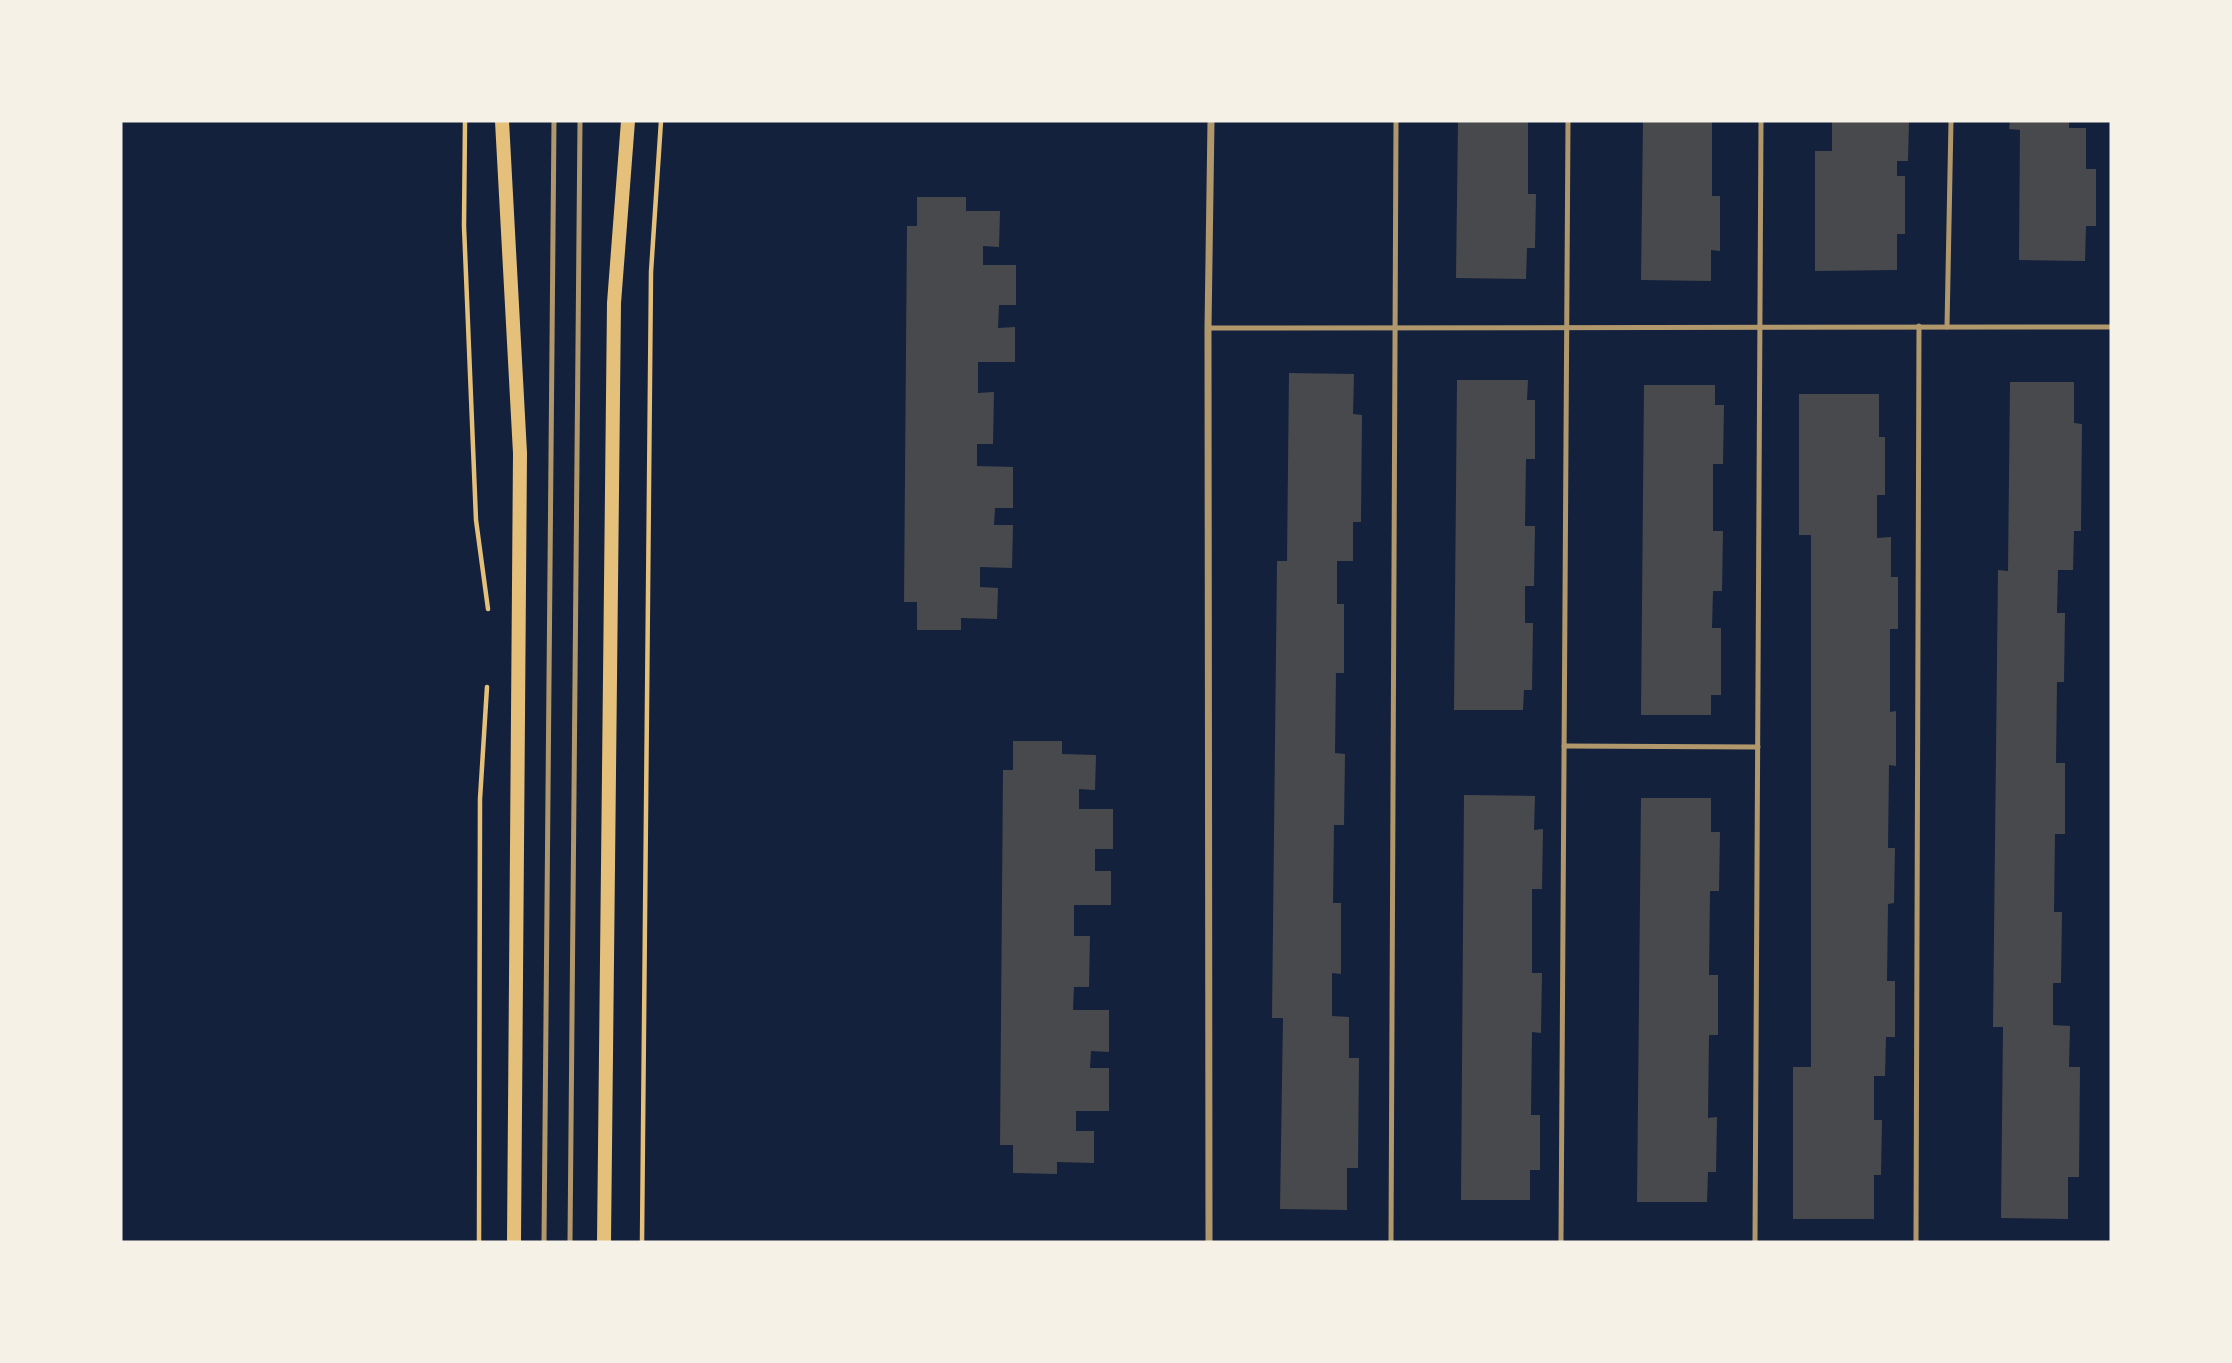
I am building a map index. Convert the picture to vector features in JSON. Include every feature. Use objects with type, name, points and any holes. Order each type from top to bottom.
[{"type":"main road","points":[[502,121],[520,453],[514,1242]]},
{"type":"main road","points":[[604,1242],[614,303],[628,121]]},
{"type":"street","points":[[1209,1242],[1208,328],[1211,121]]},
{"type":"lane","points":[[544,1242],[554,121]]},
{"type":"lane","points":[[570,1242],[580,121]]},
{"type":"lane","points":[[1391,1242],[1396,121]]},
{"type":"lane","points":[[1561,1242],[1568,121]]},
{"type":"lane","points":[[1755,1242],[1760,121]]},
{"type":"lane","points":[[1947,327],[1951,121]]},
{"type":"lane","points":[[1916,1242],[1919,326]]},
{"type":"lane","points":[[1208,328],[2111,327]]},
{"type":"lane","points":[[1564,746],[1758,747]]},
{"type":"path","points":[[465,121],[464,226],[476,520],[489,613]]},
{"type":"path","points":[[642,1242],[651,272],[661,121]]},
{"type":"path","points":[[479,1242],[480,799],[488,679]]},
{"type":"building","points":[[1458,121],[1528,121],[1528,194],[1536,194],[1535,248],[1527,248],[1526,279],[1456,278]]},
{"type":"building","points":[[1643,121],[1712,121],[1712,196],[1720,196],[1720,251],[1711,250],[1711,281],[1641,280]]},
{"type":"building","points":[[1832,121],[1909,121],[1908,161],[1897,161],[1897,176],[1905,176],[1905,234],[1897,234],[1897,270],[1815,271],[1815,151],[1832,151]]},
{"type":"building","points":[[2010,121],[2069,121],[2069,128],[2086,128],[2086,169],[2096,169],[2096,226],[2086,226],[2085,261],[2019,260],[2020,130],[2009,129]]},
{"type":"building","points":[[917,197],[966,197],[966,211],[1000,211],[999,247],[983,246],[983,265],[1016,265],[1016,305],[999,305],[998,328],[1015,327],[1015,362],[978,362],[978,393],[994,392],[993,444],[977,444],[977,466],[1013,467],[1013,508],[995,508],[994,525],[1013,525],[1012,568],[980,567],[980,587],[998,588],[997,619],[961,618],[961,630],[917,630],[917,602],[904,602],[907,226],[917,226]]},
{"type":"building","points":[[1289,373],[1354,374],[1353,414],[1362,415],[1361,522],[1353,522],[1353,561],[1337,561],[1337,604],[1344,604],[1344,673],[1336,673],[1335,753],[1345,754],[1344,825],[1334,825],[1333,903],[1341,903],[1341,974],[1332,973],[1332,1016],[1349,1017],[1349,1058],[1359,1058],[1358,1168],[1347,1168],[1347,1210],[1280,1209],[1283,1018],[1272,1018],[1277,561],[1287,561]]},
{"type":"building","points":[[1457,380],[1528,380],[1527,400],[1535,400],[1535,459],[1526,459],[1525,526],[1535,526],[1534,586],[1525,586],[1525,623],[1533,623],[1532,690],[1524,690],[1523,710],[1454,710]]},
{"type":"building","points":[[2010,382],[2074,382],[2074,423],[2082,424],[2081,531],[2074,531],[2073,570],[2058,570],[2057,613],[2065,613],[2064,682],[2057,682],[2056,763],[2065,763],[2065,834],[2055,834],[2054,912],[2062,912],[2061,983],[2053,983],[2053,1025],[2070,1026],[2069,1067],[2080,1067],[2079,1177],[2068,1177],[2068,1219],[2001,1218],[2003,1027],[1993,1027],[1998,570],[2008,571]]},
{"type":"building","points":[[1644,385],[1715,385],[1715,405],[1724,405],[1723,464],[1713,464],[1713,531],[1723,531],[1722,591],[1713,591],[1712,628],[1721,628],[1721,695],[1711,695],[1711,715],[1641,715]]},
{"type":"building","points":[[1799,394],[1879,394],[1879,437],[1885,437],[1885,495],[1877,495],[1877,538],[1891,537],[1891,577],[1898,577],[1898,629],[1890,629],[1890,712],[1896,711],[1896,766],[1889,765],[1888,848],[1895,848],[1894,903],[1888,904],[1887,981],[1895,981],[1895,1037],[1886,1037],[1885,1076],[1874,1076],[1874,1120],[1882,1120],[1881,1175],[1874,1175],[1874,1219],[1793,1219],[1793,1067],[1811,1067],[1811,535],[1799,535]]},
{"type":"building","points":[[1013,741],[1062,741],[1062,754],[1096,755],[1095,790],[1079,789],[1079,809],[1113,809],[1113,849],[1095,849],[1095,871],[1111,871],[1111,905],[1074,905],[1074,936],[1090,936],[1089,987],[1074,987],[1073,1010],[1109,1010],[1109,1052],[1091,1051],[1090,1068],[1109,1068],[1109,1111],[1076,1111],[1076,1131],[1094,1131],[1094,1163],[1057,1162],[1057,1174],[1013,1173],[1013,1145],[1000,1145],[1003,770],[1013,770]]},
{"type":"building","points":[[1464,795],[1535,796],[1534,830],[1543,829],[1542,889],[1532,889],[1532,973],[1542,973],[1541,1033],[1532,1032],[1531,1115],[1540,1115],[1540,1170],[1530,1170],[1530,1200],[1461,1200]]},
{"type":"building","points":[[1641,798],[1711,798],[1711,832],[1720,832],[1719,891],[1710,891],[1709,975],[1718,975],[1718,1035],[1709,1035],[1708,1118],[1717,1117],[1716,1172],[1708,1172],[1707,1202],[1637,1202]]}]
